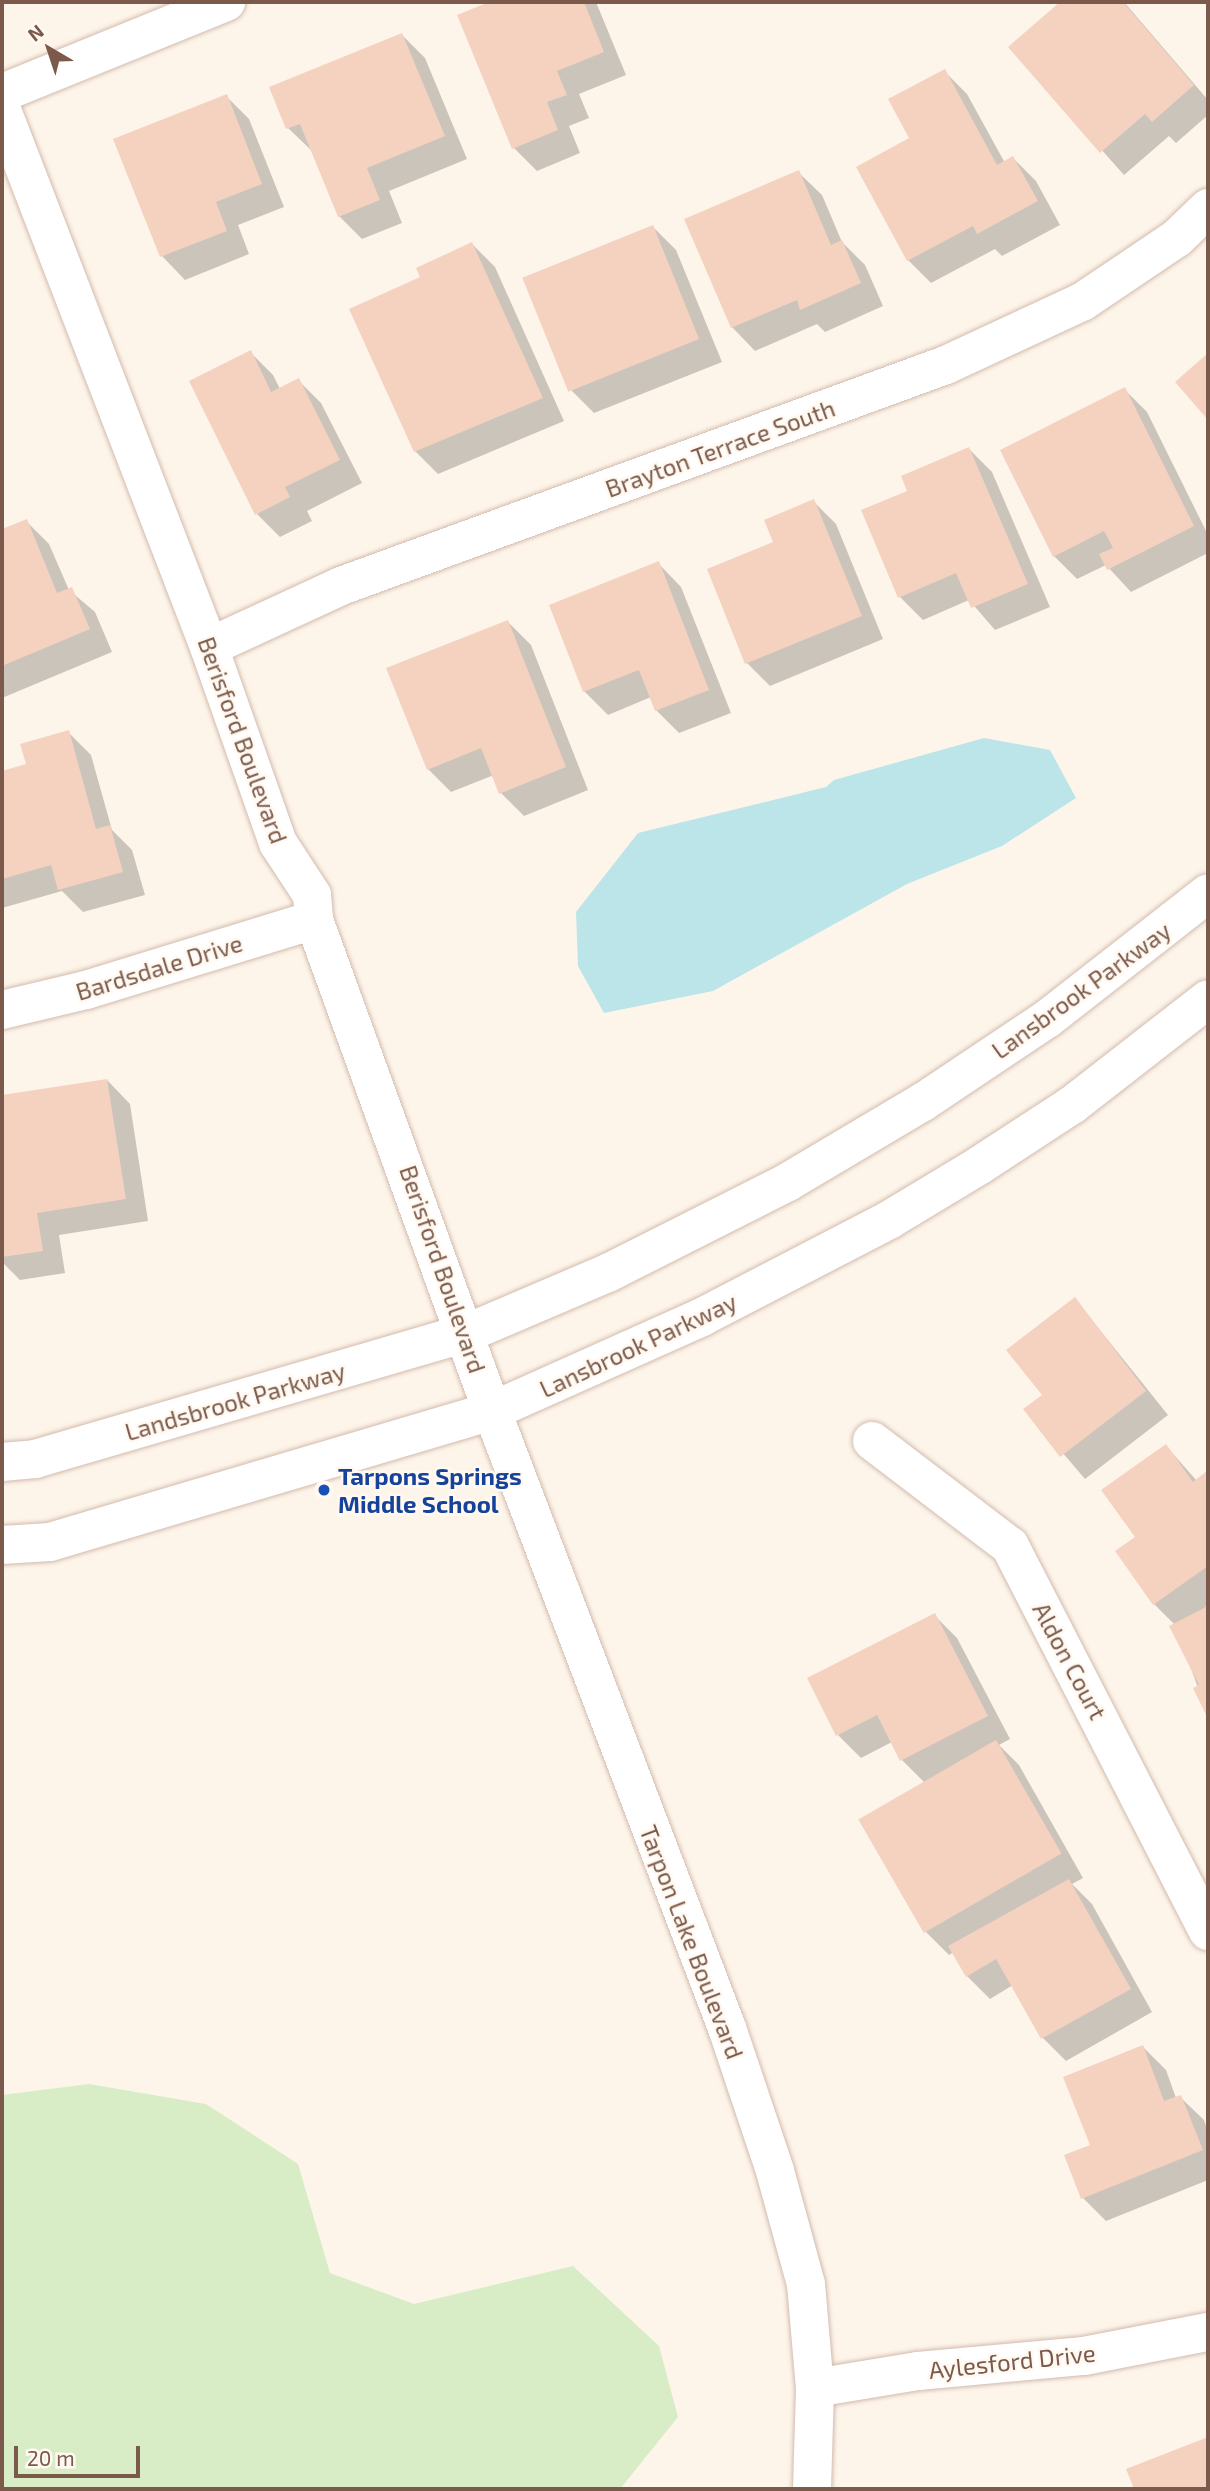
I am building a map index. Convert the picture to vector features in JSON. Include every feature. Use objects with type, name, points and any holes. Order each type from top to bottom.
[{"type":"street","points":[[2,93],[226,2]]},
{"type":"street","name":"Berisford Boulevard","points":[[2,110],[209,647],[278,843],[312,895],[314,920],[467,1333],[492,1411]]},
{"type":"street","name":"Brayton Terrace South","points":[[209,647],[341,586],[946,365],[1082,302],[1177,237],[1208,208]]},
{"type":"street","name":"Lansbrook Parkway","points":[[467,1333],[701,1229],[889,1122],[1047,1019],[1208,893]]},
{"type":"street","name":"Bardsdale Drive","points":[[2,1010],[86,990],[314,920]]},
{"type":"street","name":"Lansbrook Parkway","points":[[2,1545],[50,1542],[492,1411],[702,1317],[889,1220],[1072,1105],[1208,999]]},
{"type":"street","name":"Landsbrook Parkway","points":[[2,1462],[35,1459],[467,1333]]},
{"type":"street","name":"Tarpon Lake Boulevard","points":[[492,1411],[727,2028],[775,2171],[806,2284],[815,2388],[812,2489]]},
{"type":"street","name":"Aldon Court","points":[[872,1441],[1010,1546],[1208,1931]]},
{"type":"street","name":"Aylesford Drive","points":[[815,2388],[918,2371],[1084,2356],[1208,2332]]},
{"type":"green space","points":[[89,2084],[206,2104],[298,2164],[330,2273],[414,2304],[573,2266],[659,2346],[678,2417],[620,2489],[2,2489],[2,2095]]},
{"type":"water","points":[[984,738],[1050,750],[1076,798],[1002,846],[907,884],[713,991],[604,1013],[578,966],[576,912],[638,833],[826,787],[834,780]]},
{"type":"building","points":[[489,2],[584,2],[604,52],[557,71],[567,95],[547,102],[558,130],[512,149],[457,15]]},
{"type":"building","points":[[1060,2],[1123,2],[1194,85],[1152,122],[1145,114],[1100,153],[1008,47]]},
{"type":"building","points":[[402,33],[445,136],[367,168],[380,200],[338,217],[300,124],[286,129],[269,87]]},
{"type":"building","points":[[945,69],[997,165],[1013,156],[1038,201],[977,234],[973,226],[907,261],[856,167],[909,138],[888,99]]},
{"type":"building","points":[[227,94],[262,184],[216,202],[227,231],[160,257],[113,139]]},
{"type":"building","points":[[799,170],[831,245],[842,240],[861,283],[800,310],[797,300],[731,328],[684,219]]},
{"type":"building","points":[[653,225],[699,339],[568,392],[522,278]]},
{"type":"building","points":[[472,242],[543,398],[414,452],[349,309],[420,277],[416,268]]},
{"type":"building","points":[[251,350],[271,392],[299,378],[340,460],[285,487],[290,497],[255,515],[189,381]]},
{"type":"building","points":[[1208,353],[1208,420],[1175,382]]},
{"type":"building","points":[[1125,387],[1194,526],[1107,570],[1099,554],[1113,548],[1104,531],[1053,557],[1000,450]]},
{"type":"building","points":[[969,447],[1028,584],[971,608],[956,573],[898,598],[861,510],[907,491],[901,476]]},
{"type":"building","points":[[814,499],[862,616],[745,664],[707,569],[773,542],[764,520]]},
{"type":"building","points":[[27,519],[57,593],[72,587],[90,629],[2,666],[2,529]]},
{"type":"building","points":[[659,561],[709,690],[655,711],[639,670],[583,692],[549,605]]},
{"type":"building","points":[[508,620],[566,767],[499,794],[481,748],[427,770],[386,668]]},
{"type":"building","points":[[69,730],[96,829],[110,825],[123,872],[58,890],[51,865],[2,879],[2,771],[26,764],[20,744]]},
{"type":"building","points":[[107,1079],[126,1199],[37,1213],[43,1251],[2,1257],[2,1095]]},
{"type":"building","points":[[1075,1297],[1146,1391],[1060,1457],[1023,1409],[1042,1395],[1006,1350]]},
{"type":"building","points":[[1166,1444],[1193,1482],[1208,1470],[1208,1566],[1153,1605],[1115,1551],[1135,1537],[1101,1490]]},
{"type":"building","points":[[1208,1606],[1208,1719],[1193,1688],[1199,1685],[1169,1626]]},
{"type":"building","points":[[935,1613],[988,1716],[900,1761],[877,1715],[836,1736],[807,1678]]},
{"type":"building","points":[[996,1740],[1062,1853],[924,1933],[858,1820]]},
{"type":"building","points":[[1069,1879],[1131,1989],[1041,2039],[996,1959],[966,1977],[948,1946]]},
{"type":"building","points":[[1143,2045],[1164,2101],[1181,2095],[1203,2150],[1081,2199],[1064,2155],[1090,2145],[1063,2077]]},
{"type":"building","points":[[1208,2437],[1208,2489],[1134,2489],[1126,2469]]},
{"type":"place","name":"Tarpons Springs Middle School","points":[[324,1490]]}]
